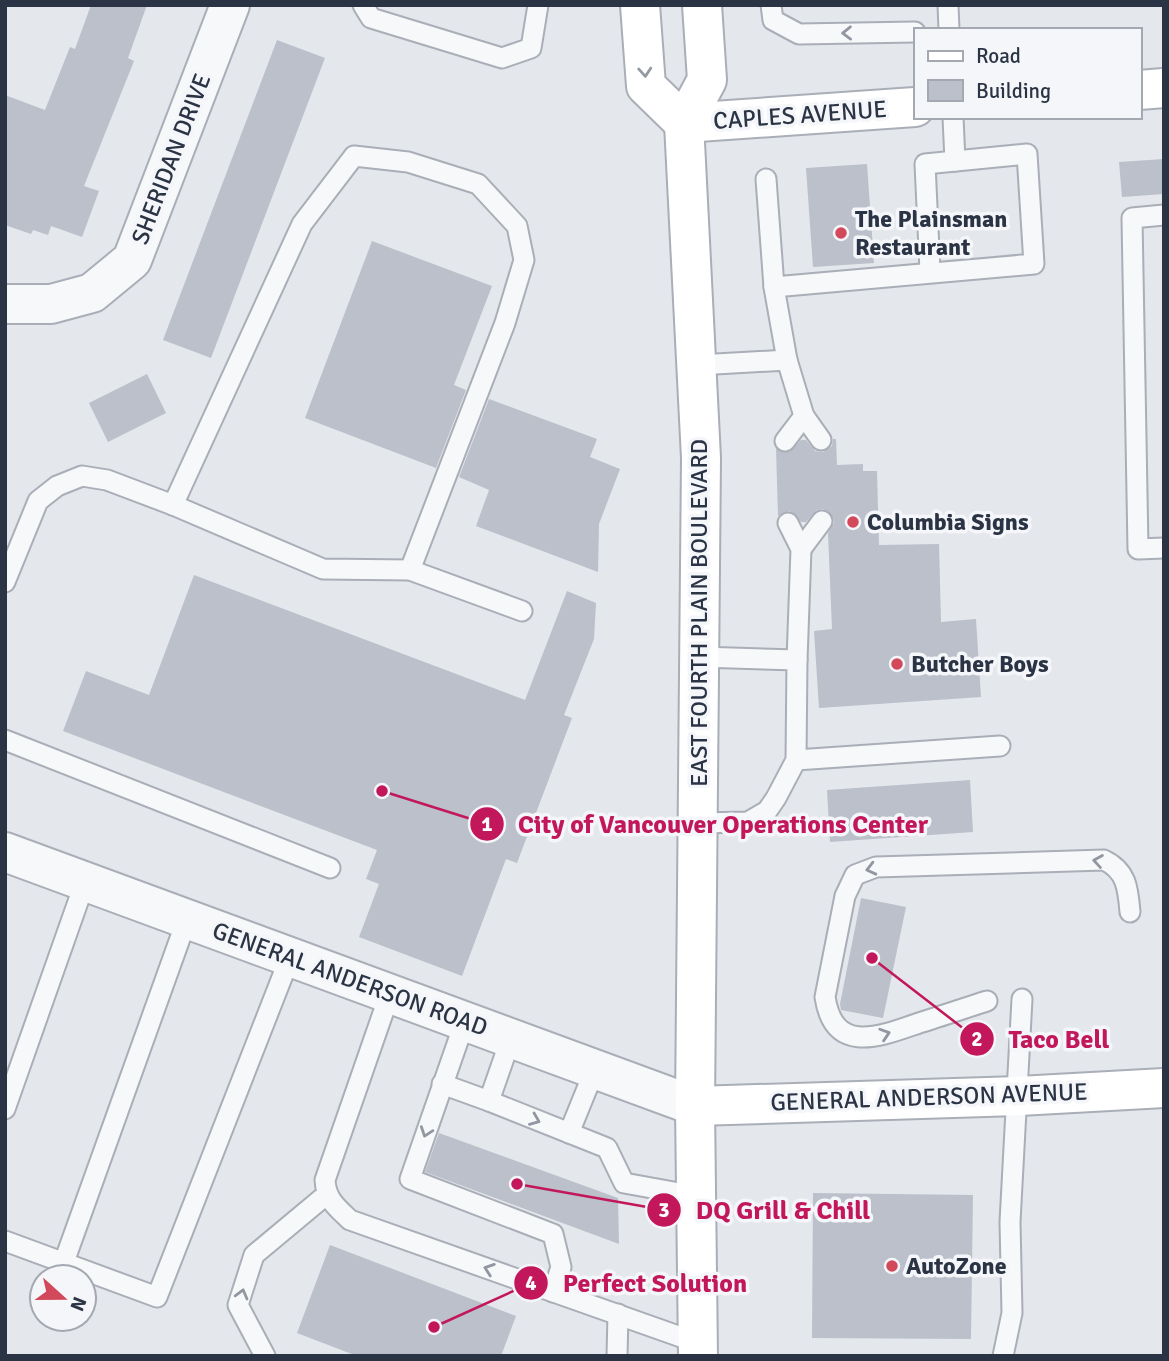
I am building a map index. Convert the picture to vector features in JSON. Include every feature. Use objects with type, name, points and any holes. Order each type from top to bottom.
[{"type":"main road","points":[[640,5],[646,86],[684,123],[707,80],[702,5]]},
{"type":"main road","points":[[1141,90],[1164,88]]},
{"type":"main road","name":"CAPLES AVENUE","points":[[684,123],[914,107]]},
{"type":"main road","name":"EAST FOURTH PLAIN BOULEVARD","points":[[684,123],[701,458],[695,1105],[698,1349]]},
{"type":"main road","name":"GENERAL ANDERSON AVENUE","points":[[695,1105],[1019,1096],[1164,1088]]},
{"type":"street","name":"SHERIDAN DRIVE","points":[[5,304],[51,304],[92,293],[132,260],[230,5]]},
{"type":"street","name":"GENERAL ANDERSON ROAD","points":[[5,852],[695,1105]]},
{"type":"lane","points":[[363,5],[371,18],[502,58],[531,48],[538,5]]},
{"type":"lane","points":[[771,5],[773,20],[799,34],[914,32]]},
{"type":"lane","points":[[948,5],[949,28]]},
{"type":"lane","points":[[953,119],[955,161]]},
{"type":"lane","points":[[775,287],[930,271],[1034,264],[1027,154],[925,163],[930,271]]},
{"type":"lane","points":[[173,505],[302,224],[354,156],[408,162],[478,184],[517,226],[524,260],[505,323],[410,569]]},
{"type":"lane","points":[[766,179],[775,287],[787,360],[804,415],[821,440]]},
{"type":"lane","points":[[1164,215],[1132,218],[1138,549],[1164,548]]},
{"type":"lane","points":[[698,365],[787,360]]},
{"type":"lane","points":[[785,441],[804,415]]},
{"type":"lane","points":[[5,582],[38,501],[57,486],[82,476],[107,480],[173,505],[323,569],[410,569],[522,611]]},
{"type":"lane","points":[[801,548],[822,521]]},
{"type":"lane","points":[[698,823],[748,822],[767,811],[796,760],[801,548],[788,523]]},
{"type":"lane","points":[[699,657],[797,660]]},
{"type":"lane","points":[[5,740],[330,868]]},
{"type":"lane","points":[[796,760],[1000,746]]},
{"type":"lane","points":[[987,1001],[872,1039],[845,1032],[835,1023],[827,1011],[825,997],[845,896],[855,876],[876,867],[1104,860],[1121,871],[1126,880],[1130,912]]},
{"type":"lane","points":[[5,1109],[85,881]]},
{"type":"lane","points":[[64,1262],[187,919]]},
{"type":"lane","points":[[5,1241],[157,1297],[290,957]]},
{"type":"lane","points":[[390,993],[325,1180],[326,1195],[350,1220],[618,1314],[698,1349]]},
{"type":"lane","points":[[1003,1356],[1012,1313],[1010,1222],[1019,1096],[1021,999]]},
{"type":"lane","points":[[465,1021],[410,1179],[553,1234],[561,1267],[553,1292]]},
{"type":"lane","points":[[489,1101],[511,1038]]},
{"type":"lane","points":[[569,1133],[595,1069]]},
{"type":"lane","points":[[442,1084],[607,1148],[624,1183],[696,1196]]},
{"type":"lane","points":[[265,1356],[238,1305],[254,1255],[326,1195]]},
{"type":"lane","points":[[617,1356],[618,1314]]},
{"type":"building","points":[[91,5],[147,5],[128,58],[134,61],[84,186],[99,191],[82,237],[51,226],[48,235],[33,230],[31,234],[5,225],[5,95],[45,110],[70,47],[75,49]]},
{"type":"building","points":[[277,40],[325,58],[211,358],[163,340]]},
{"type":"building","points":[[1164,159],[1164,194],[1122,197],[1119,162]]},
{"type":"building","name":"The Plainsman Restaurant","points":[[867,164],[874,263],[813,267],[806,168]]},
{"type":"building","points":[[372,241],[492,286],[454,385],[466,390],[436,468],[305,418]]},
{"type":"building","points":[[147,374],[166,413],[108,442],[89,403]]},
{"type":"building","points":[[489,399],[597,439],[590,457],[620,469],[599,524],[598,572],[476,526],[489,490],[459,477]]},
{"type":"building","points":[[833,439],[836,439],[837,465],[863,464],[863,471],[877,471],[879,545],[939,544],[941,622],[976,619],[981,697],[819,708],[814,631],[832,629],[828,533],[834,523],[833,517],[823,509],[817,510],[806,522],[801,522],[789,511],[778,516],[776,448],[789,452],[801,440],[806,440],[815,451],[823,452],[832,446]]},
{"type":"building","points":[[194,575],[525,700],[567,591],[596,603],[594,639],[564,715],[572,718],[517,863],[506,859],[462,976],[359,937],[379,884],[366,879],[377,850],[63,731],[86,671],[149,695]]},
{"type":"building","points":[[970,780],[973,832],[830,842],[827,790]]},
{"type":"building","points":[[861,898],[906,907],[883,1018],[841,1010]]},
{"type":"building","points":[[439,1133],[618,1198],[619,1244],[425,1172]]},
{"type":"building","name":"AutoZone","points":[[813,1193],[973,1195],[971,1339],[812,1338]]},
{"type":"building","points":[[330,1245],[516,1316],[501,1356],[357,1356],[297,1333]]},
{"type":"place","name":"The Plainsman Restaurant","points":[[841,233]]},
{"type":"place","name":"Columbia Signs","points":[[853,522]]},
{"type":"place","name":"Butcher Boys","points":[[897,664]]},
{"type":"place","name":"City of Vancouver Operations Center","points":[[382,791]]},
{"type":"place","name":"Taco Bell","points":[[872,958]]},
{"type":"place","name":"DQ Grill & Chill","points":[[517,1184]]},
{"type":"place","name":"AutoZone","points":[[892,1266]]},
{"type":"place","name":"Perfect Solution","points":[[434,1327]]}]
